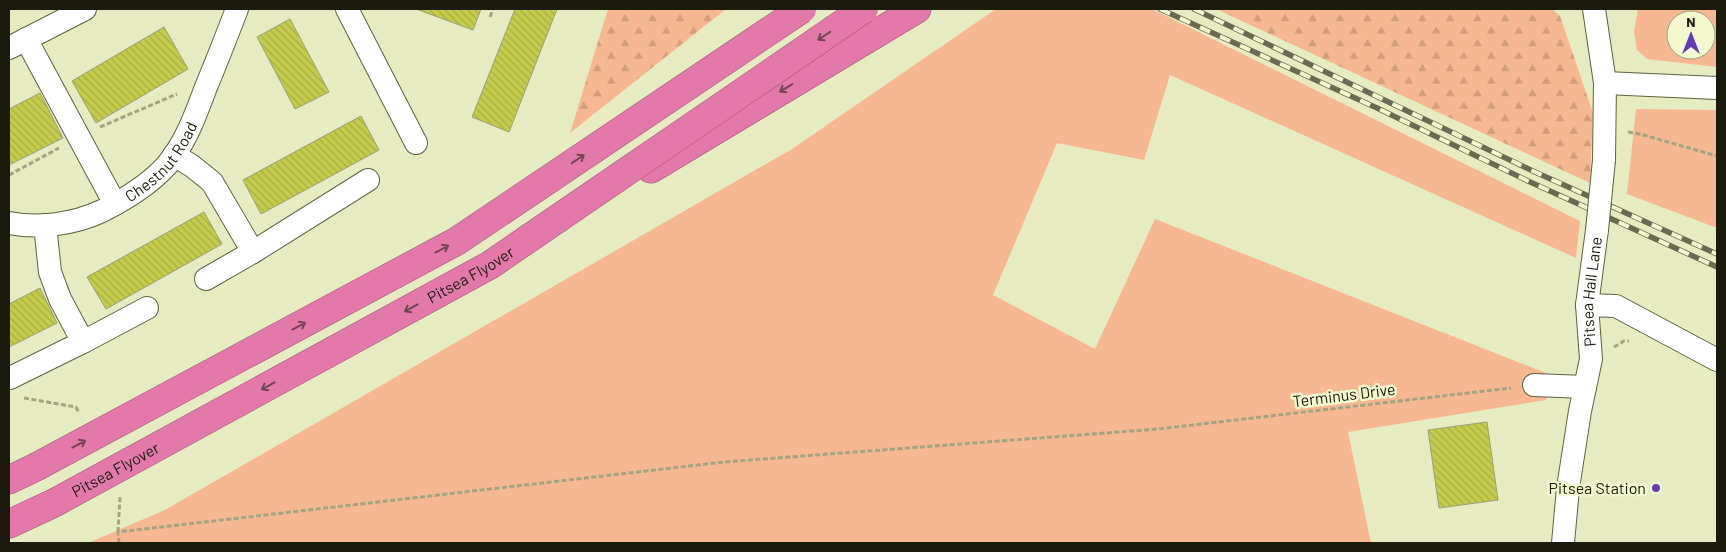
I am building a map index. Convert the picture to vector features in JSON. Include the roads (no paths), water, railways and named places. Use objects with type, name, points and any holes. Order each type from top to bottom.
[{"type":"highway","points":[[719,64],[781,9]]},
{"type":"highway","points":[[9,480],[457,241],[802,9]]},
{"type":"highway","name":"Pitsea Flyover","points":[[9,524],[54,503],[490,265],[864,9]]},
{"type":"highway","points":[[490,265],[918,9]]},
{"type":"street","points":[[86,9],[17,44],[79,137],[115,204]]},
{"type":"street","name":"Chestnut Road","points":[[9,223],[45,225],[93,215],[115,204],[155,177],[174,155],[191,127],[237,9]]},
{"type":"street","points":[[347,9],[416,143]]},
{"type":"street","name":"Pitsea Hall Lane","points":[[1563,543],[1568,488],[1591,359],[1587,305],[1604,160],[1605,84],[1594,9]]},
{"type":"street","points":[[1605,84],[1717,88]]},
{"type":"street","points":[[174,155],[212,182],[253,252]]},
{"type":"street","points":[[206,279],[368,180]]},
{"type":"street","points":[[45,225],[50,272],[60,299],[83,342]]},
{"type":"street","points":[[1587,305],[1616,306],[1717,360]]},
{"type":"street","points":[[14,387],[83,342],[147,308]]},
{"type":"street","points":[[1534,385],[1585,387]]},
{"type":"railway","points":[[1160,9],[1717,267]]},
{"type":"railway","points":[[1194,9],[1535,172],[1717,254]]},
{"type":"place","name":"Pitsea Station","points":[[1656,488]]}]
